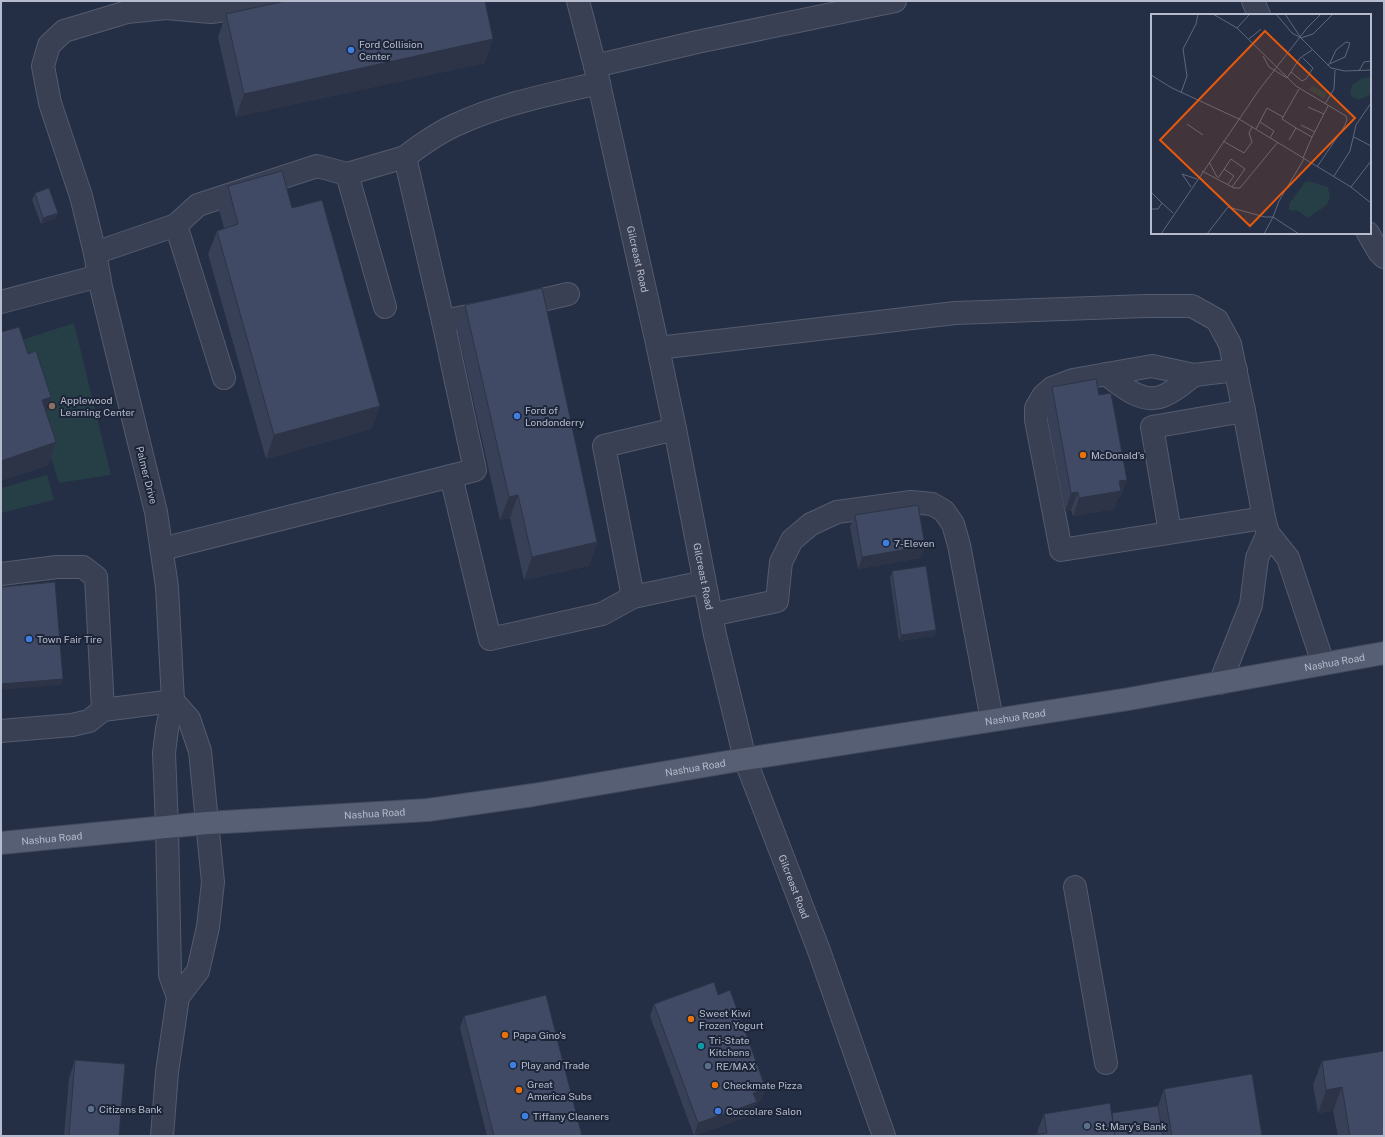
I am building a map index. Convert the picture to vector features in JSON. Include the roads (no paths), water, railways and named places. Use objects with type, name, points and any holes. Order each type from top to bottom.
[{"type":"main road","name":"Nashua Road","points":[[1,843],[167,826],[428,810],[533,795],[745,759],[1130,699],[1384,653]]},
{"type":"street","name":"Palmer Drive","points":[[178,997],[170,975],[164,753],[173,701],[167,587],[162,549],[156,512],[81,196],[50,103],[43,66],[49,45],[64,30],[127,12],[166,8],[211,12],[263,5],[278,1]]},
{"type":"street","name":"Gilcreast Road","points":[[578,1],[597,74],[658,348],[704,582],[745,759],[818,948],[884,1136]]},
{"type":"street","points":[[95,253],[176,225],[198,205],[317,166],[348,174],[405,157],[431,138],[458,123],[597,74],[705,40],[895,1]]},
{"type":"street","points":[[1252,1],[1258,14]]},
{"type":"street","points":[[162,549],[475,470],[443,321],[405,157]]},
{"type":"street","points":[[348,174],[385,307]]},
{"type":"street","points":[[176,225],[224,378]]},
{"type":"street","points":[[1369,234],[1379,252],[1384,257]]},
{"type":"street","points":[[1,302],[99,276]]},
{"type":"street","points":[[443,321],[568,294]]},
{"type":"street","points":[[658,348],[954,313],[1146,306],[1192,306],[1217,320],[1230,344],[1266,526],[1288,558],[1323,663]]},
{"type":"street","points":[[1236,370],[1194,375],[1152,366],[1073,380],[1052,388],[1043,396],[1036,408],[1036,420],[1061,550],[1170,532],[1266,526]]},
{"type":"street","points":[[1106,374],[1135,394],[1149,399],[1161,397],[1174,390],[1194,375]]},
{"type":"street","points":[[1170,532],[1152,427],[1244,411]]},
{"type":"street","points":[[633,597],[604,446],[675,429]]},
{"type":"street","points":[[451,476],[490,639],[602,614],[633,597],[704,582]]},
{"type":"street","points":[[711,615],[776,600],[781,562],[792,540],[811,524],[837,512],[911,502],[932,504],[944,511],[953,524],[959,546],[992,720]]},
{"type":"street","points":[[1220,683],[1252,606],[1256,558],[1266,526]]},
{"type":"street","points":[[1,574],[57,567],[83,567],[96,577],[103,710]]},
{"type":"street","points":[[1,731],[72,725],[89,721],[103,710],[173,701],[189,719],[200,751],[213,882],[208,927],[198,971],[178,997],[168,1072],[162,1136]]},
{"type":"street","points":[[1075,887],[1106,1063]]},
{"type":"place","name":"Ford Collision Center","points":[[351,50]]},
{"type":"place","name":"Applewood Learning Center","points":[[52,406]]},
{"type":"place","name":"Ford of Londonderry","points":[[517,416]]},
{"type":"place","name":"McDonald's","points":[[1083,455]]},
{"type":"place","name":"7-Eleven","points":[[886,543]]},
{"type":"place","name":"Town Fair Tire","points":[[29,639]]},
{"type":"place","name":"Sweet Kiwi Frozen Yogurt","points":[[691,1019]]},
{"type":"place","name":"Papa Gino's","points":[[505,1035]]},
{"type":"place","name":"Tri-State Kitchens","points":[[701,1046]]},
{"type":"place","name":"Play and Trade","points":[[513,1065]]},
{"type":"place","name":"RE/MAX","points":[[708,1066]]},
{"type":"place","name":"Checkmate Pizza","points":[[715,1085]]},
{"type":"place","name":"Great America Subs","points":[[519,1090]]},
{"type":"place","name":"Citizens Bank","points":[[91,1109]]},
{"type":"place","name":"Coccolare Salon","points":[[718,1111]]},
{"type":"place","name":"Tiffany Cleaners","points":[[525,1116]]},
{"type":"place","name":"St. Mary's Bank","points":[[1087,1126]]}]
